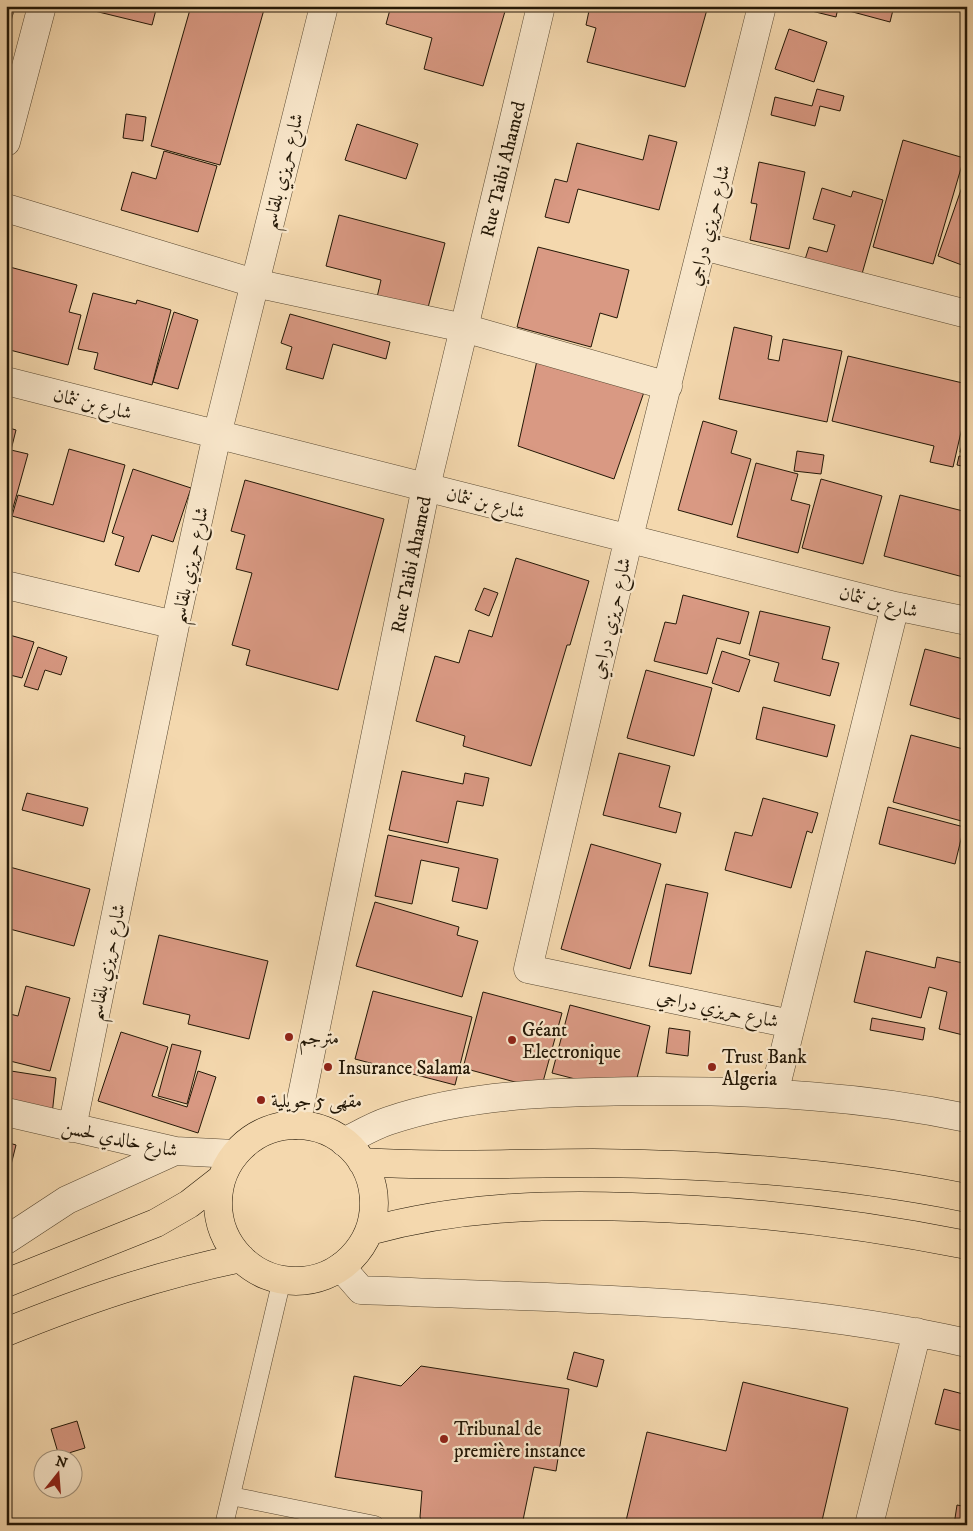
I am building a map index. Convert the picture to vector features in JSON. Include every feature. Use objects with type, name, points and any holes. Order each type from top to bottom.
[{"type":"main road","points":[[296,1125],[322,1130],[344,1142],[362,1162],[368,1173],[373,1196],[369,1231],[357,1251],[341,1267],[313,1279],[282,1279],[260,1272],[241,1258],[228,1242],[220,1222],[218,1200],[221,1179],[235,1154],[250,1140],[267,1130],[296,1125]]},
{"type":"main road","points":[[362,1162],[409,1165],[593,1163],[694,1165],[755,1169],[854,1181],[967,1198]]},
{"type":"main road","points":[[6,1283],[156,1223],[189,1204],[221,1179]]},
{"type":"main road","points":[[369,1231],[448,1213],[502,1207],[586,1206],[753,1214],[844,1224],[967,1245]]},
{"type":"main road","points":[[6,1332],[116,1290],[185,1269],[241,1258]]},
{"type":"street","points":[[6,142],[42,6]]},
{"type":"street","name":"شارع حريزي بلقاسم","points":[[72,1128],[175,625],[217,435],[324,6]]},
{"type":"street","name":"Rue Taibi Ahamed","points":[[296,1125],[426,487],[541,6]]},
{"type":"street","name":"شارع حريزي دراجي","points":[[762,6],[629,537],[528,969],[792,1024]]},
{"type":"street","points":[[6,208],[254,283],[464,328],[668,386]]},
{"type":"street","points":[[703,246],[967,314]]},
{"type":"street","name":"شارع بن نثمان","points":[[6,381],[629,537],[895,606],[967,621]]},
{"type":"street","points":[[6,585],[175,625]]},
{"type":"street","points":[[774,1094],[895,606]]},
{"type":"street","points":[[344,1142],[386,1122],[436,1107],[532,1094],[578,1091],[707,1091],[805,1094],[875,1102],[967,1118]]},
{"type":"street","name":"شارع خالدي لحسن","points":[[6,1112],[175,1151],[235,1154]]},
{"type":"street","points":[[6,1240],[67,1200],[175,1151]]},
{"type":"street","points":[[341,1267],[361,1290],[666,1304],[820,1316],[917,1332],[967,1344]]},
{"type":"street","points":[[869,1525],[917,1332]]},
{"type":"lane","points":[[224,1525],[282,1279]]},
{"type":"lane","points":[[231,1496],[375,1525]]},
{"type":"building","points":[[6,6],[15,6],[6,40]]},
{"type":"building","points":[[74,6],[157,6],[152,25]]},
{"type":"building","points":[[191,6],[265,6],[220,165],[151,146]]},
{"type":"building","points":[[391,6],[506,8],[483,86],[424,69],[432,38],[386,24]]},
{"type":"building","points":[[590,6],[708,6],[685,87],[587,62],[596,28],[586,25]]},
{"type":"building","points":[[791,6],[894,6],[890,22],[838,8],[836,17]]},
{"type":"building","points":[[789,29],[827,42],[814,82],[775,69]]},
{"type":"building","points":[[817,89],[844,96],[840,111],[820,106],[815,126],[771,115],[775,97],[812,106]]},
{"type":"building","points":[[126,114],[146,117],[143,141],[123,138]]},
{"type":"building","points":[[357,124],[418,144],[406,179],[345,160]]},
{"type":"building","points":[[649,135],[677,142],[659,210],[578,189],[569,223],[545,217],[555,179],[567,182],[577,143],[643,160]]},
{"type":"building","points":[[903,140],[964,158],[933,264],[873,247]]},
{"type":"building","points":[[164,151],[217,166],[198,232],[121,210],[132,172],[156,179]]},
{"type":"building","points":[[759,162],[805,172],[789,249],[750,240],[757,204],[751,203]]},
{"type":"building","points":[[963,184],[967,186],[967,267],[938,256]]},
{"type":"building","points":[[822,188],[851,197],[853,191],[883,200],[858,288],[801,272],[809,247],[827,252],[835,225],[813,219]]},
{"type":"building","points":[[339,215],[445,243],[425,319],[375,306],[381,280],[326,266]]},
{"type":"building","points":[[538,247],[629,270],[617,318],[600,313],[591,347],[517,327]]},
{"type":"building","points":[[6,266],[77,285],[69,312],[81,315],[68,365],[6,349]]},
{"type":"building","points":[[93,293],[136,304],[137,300],[171,310],[152,385],[94,369],[98,353],[78,349]]},
{"type":"building","points":[[174,312],[198,320],[178,389],[153,382]]},
{"type":"building","points":[[290,314],[390,342],[386,359],[333,344],[323,379],[286,369],[292,347],[281,343]]},
{"type":"building","points":[[734,327],[772,336],[768,359],[779,361],[783,339],[842,351],[827,422],[719,399]]},
{"type":"building","points":[[538,356],[644,392],[614,479],[518,446]]},
{"type":"building","points":[[848,356],[967,384],[967,406],[953,467],[930,462],[934,446],[832,421]]},
{"type":"building","points":[[703,421],[737,431],[731,453],[751,459],[732,525],[678,510]]},
{"type":"building","points":[[6,427],[16,430],[11,450],[28,454],[6,533]]},
{"type":"building","points":[[967,428],[967,453],[960,452]]},
{"type":"building","points":[[69,449],[125,465],[104,542],[12,516],[18,495],[53,505]]},
{"type":"building","points":[[797,451],[824,455],[821,474],[794,471]]},
{"type":"building","points":[[959,456],[967,457],[967,467],[957,465]]},
{"type":"building","points":[[756,463],[798,474],[791,500],[810,505],[798,553],[737,537]]},
{"type":"building","points":[[133,469],[191,488],[173,542],[152,535],[139,572],[115,565],[124,537],[112,533]]},
{"type":"building","points":[[821,479],[882,496],[863,564],[802,548]]},
{"type":"building","points":[[245,480],[384,519],[338,690],[246,665],[250,650],[232,645],[252,573],[236,569],[245,535],[231,531]]},
{"type":"building","points":[[900,495],[967,512],[967,578],[884,556]]},
{"type":"building","points":[[516,558],[589,581],[570,645],[567,645],[531,766],[463,746],[465,736],[416,721],[435,656],[459,663],[469,630],[492,637]]},
{"type":"building","points":[[484,588],[498,593],[489,616],[475,610]]},
{"type":"building","points":[[683,595],[749,612],[740,644],[717,638],[707,674],[654,661],[665,622],[676,624]]},
{"type":"building","points":[[760,611],[830,627],[822,659],[839,663],[830,696],[774,681],[779,663],[749,655]]},
{"type":"building","points":[[6,634],[34,642],[22,678],[6,674]]},
{"type":"building","points":[[38,647],[67,657],[61,675],[45,670],[38,690],[24,686]]},
{"type":"building","points":[[925,649],[967,660],[967,721],[910,705]]},
{"type":"building","points":[[722,651],[750,660],[739,692],[712,683]]},
{"type":"building","points":[[646,670],[712,688],[694,756],[627,738]]},
{"type":"building","points":[[763,707],[835,725],[827,757],[756,739]]},
{"type":"building","points":[[911,735],[967,750],[967,814],[965,822],[893,802]]},
{"type":"building","points":[[619,753],[670,766],[659,807],[681,813],[676,833],[603,815]]},
{"type":"building","points":[[402,771],[463,784],[465,773],[489,778],[483,806],[457,801],[448,843],[389,830]]},
{"type":"building","points":[[27,793],[88,808],[83,826],[22,810]]},
{"type":"building","points":[[763,798],[818,813],[812,833],[807,831],[791,888],[725,870],[735,832],[752,836]]},
{"type":"building","points":[[888,807],[964,827],[955,864],[879,844]]},
{"type":"building","points":[[388,835],[498,859],[487,909],[452,901],[459,868],[421,860],[412,904],[375,896]]},
{"type":"building","points":[[591,844],[661,864],[630,969],[561,949]]},
{"type":"building","points":[[6,866],[90,889],[74,946],[6,928]]},
{"type":"building","points":[[666,884],[708,893],[691,974],[649,966]]},
{"type":"building","points":[[375,902],[459,927],[457,935],[478,941],[462,997],[356,966]]},
{"type":"building","points":[[159,935],[268,961],[249,1039],[188,1024],[190,1015],[143,1004]]},
{"type":"building","points":[[866,951],[935,968],[937,957],[967,964],[967,1036],[939,1029],[947,992],[929,987],[921,1018],[854,1002]]},
{"type":"building","points":[[26,986],[70,998],[50,1071],[6,1060],[6,1013],[18,1016]]},
{"type":"building","points":[[373,991],[472,1017],[455,1085],[355,1059]]},
{"type":"building","name":"Géant Electronique","points":[[483,992],[562,1013],[541,1089],[463,1068]]},
{"type":"building","points":[[570,1005],[650,1026],[633,1094],[552,1073]]},
{"type":"building","points":[[872,1018],[925,1028],[923,1040],[870,1030]]},
{"type":"building","points":[[669,1028],[690,1031],[688,1056],[666,1053]]},
{"type":"building","points":[[121,1032],[168,1047],[152,1096],[187,1107],[198,1071],[216,1077],[198,1133],[98,1101]]},
{"type":"building","points":[[172,1044],[201,1051],[187,1104],[158,1096]]},
{"type":"building","points":[[11,1071],[56,1078],[52,1115],[6,1109]]},
{"type":"building","points":[[6,1142],[16,1145],[7,1181],[6,1180]]},
{"type":"building","points":[[574,1352],[604,1360],[597,1387],[567,1379]]},
{"type":"building","points":[[421,1366],[569,1389],[556,1471],[534,1467],[522,1525],[423,1525],[420,1517],[422,1491],[335,1477],[354,1376],[401,1386]]},
{"type":"building","points":[[743,1382],[848,1408],[821,1525],[625,1525],[647,1432],[726,1451]]},
{"type":"building","points":[[944,1389],[967,1395],[967,1432],[935,1424]]},
{"type":"building","points":[[77,1421],[85,1448],[57,1448],[51,1429]]},
{"type":"building","points":[[957,1505],[967,1507],[967,1525],[954,1525]]},
{"type":"place","name":"مترجم","points":[[289,1037]]},
{"type":"place","name":"Géant Electronique","points":[[512,1040]]},
{"type":"place","name":"Insurance Salama","points":[[328,1067]]},
{"type":"place","name":"Trust Bank Algeria","points":[[712,1067]]},
{"type":"place","name":"مقهى 5 جويلية","points":[[261,1100]]},
{"type":"place","name":"Tribunal de première instance","points":[[444,1439]]}]
